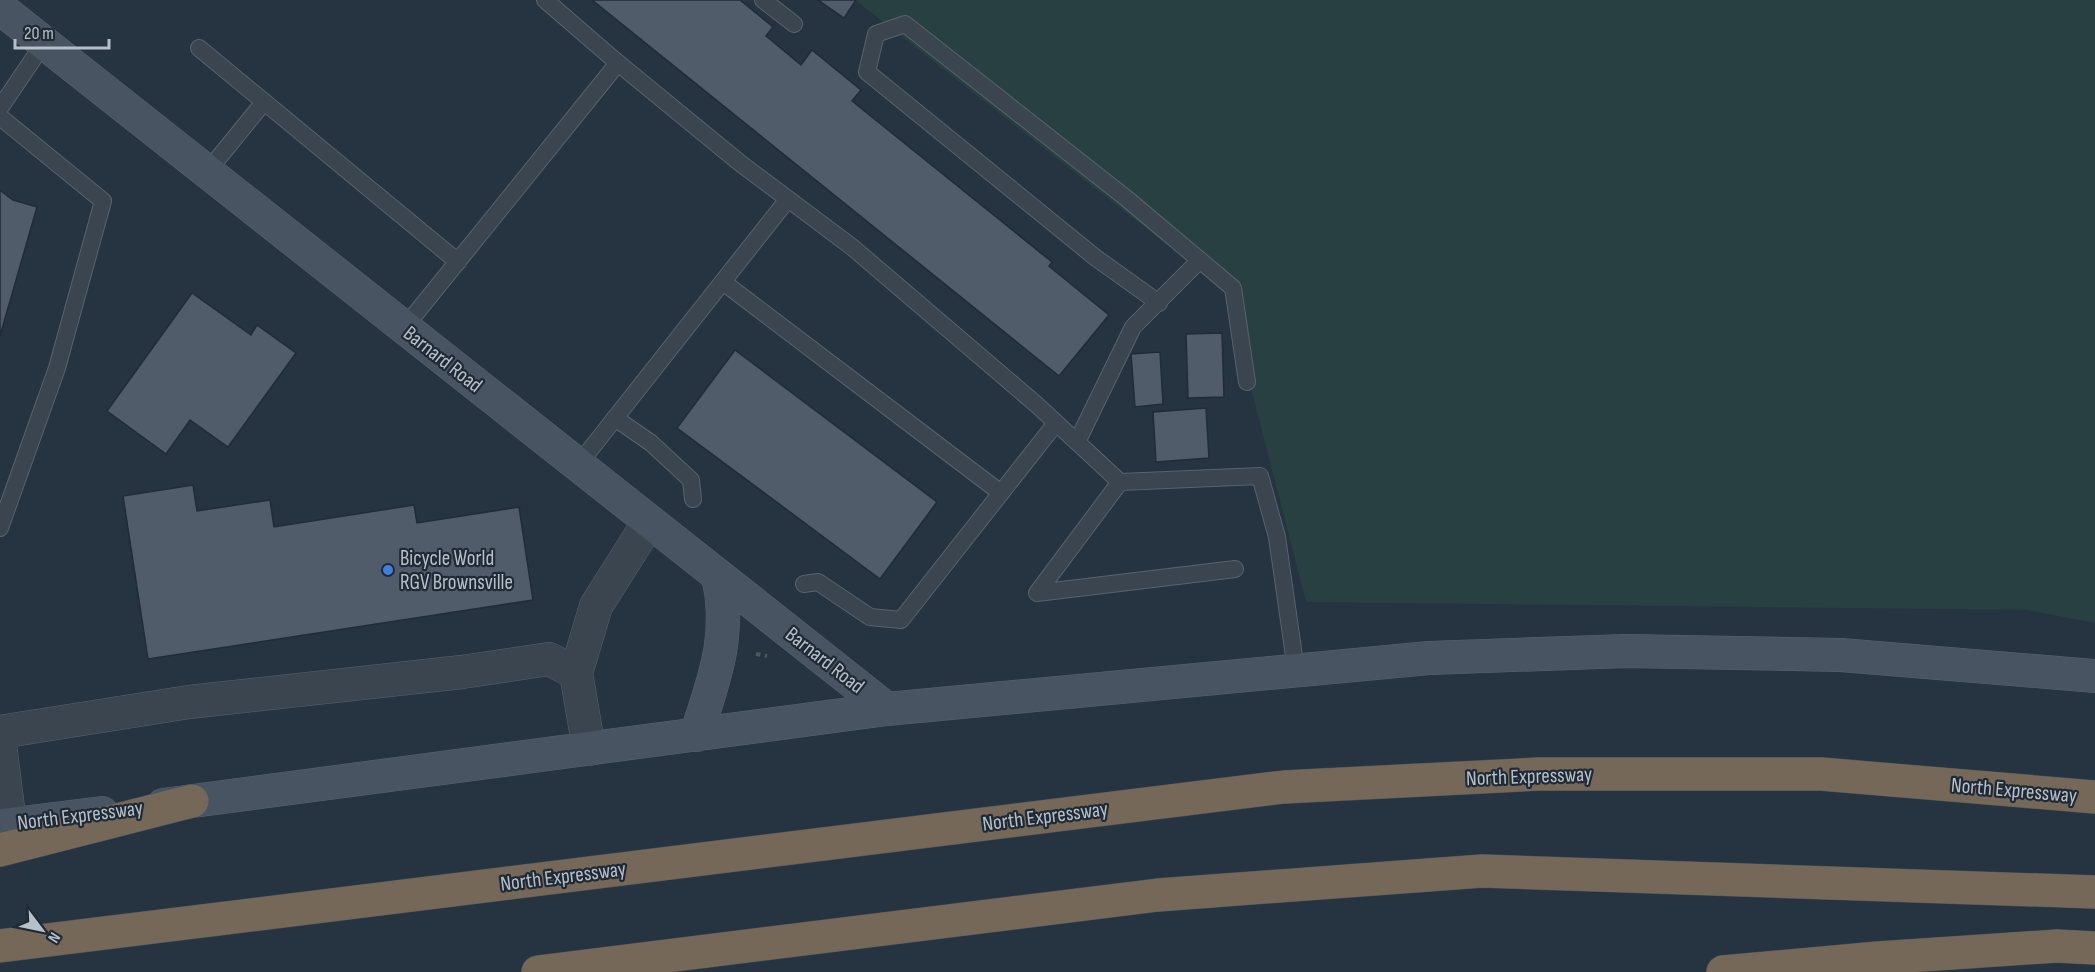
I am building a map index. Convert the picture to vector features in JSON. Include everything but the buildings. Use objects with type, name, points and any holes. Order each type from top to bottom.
[{"type":"highway","name":"North Expressway","points":[[0,945],[1284,787],[1539,774],[1821,774],[2095,797]]},
{"type":"highway","points":[[3,833],[192,801]]},
{"type":"highway","points":[[538,972],[1158,895],[1482,872],[2095,891]]},
{"type":"highway","points":[[1723,972],[2009,949],[2057,946],[2095,948]]},
{"type":"main road","name":"Barnard Road","points":[[0,8],[886,709]]},
{"type":"main road","points":[[696,735],[719,662],[724,626],[724,602],[718,576]]},
{"type":"main road","points":[[192,801],[886,709],[1429,658],[1626,651],[1841,655],[2095,676]]},
{"type":"street","points":[[589,749],[576,673],[596,606],[650,522]]},
{"type":"street","points":[[0,732],[189,702],[462,672],[549,659],[576,673]]},
{"type":"street","points":[[0,746],[3,833]]},
{"type":"lane","points":[[545,0],[740,163],[852,247],[1077,441],[1120,482],[1260,476],[1277,537],[1296,670]]},
{"type":"lane","points":[[763,0],[794,24]]},
{"type":"lane","points":[[1159,303],[1096,258],[867,72],[876,34],[905,24],[1233,288],[1247,382]]},
{"type":"lane","points":[[0,108],[44,43]]},
{"type":"lane","points":[[199,48],[458,262]]},
{"type":"lane","points":[[404,328],[618,63]]},
{"type":"lane","points":[[207,172],[264,102]]},
{"type":"lane","points":[[0,117],[104,201],[57,368],[0,528]]},
{"type":"lane","points":[[578,465],[788,199]]},
{"type":"lane","points":[[1077,441],[1133,327],[1200,260]]},
{"type":"lane","points":[[723,282],[1001,493]]},
{"type":"lane","points":[[615,418],[651,443],[691,480],[693,499]]},
{"type":"lane","points":[[804,584],[818,582],[870,617],[901,620],[1056,423]]},
{"type":"lane","points":[[1120,482],[1037,593],[1235,569]]},
{"type":"green space","points":[[855,0],[2095,0],[2095,623],[2027,610],[1306,602],[1226,291]]},
{"type":"place","name":"Bicycle World RGV Brownsville","points":[[388,570]]}]
